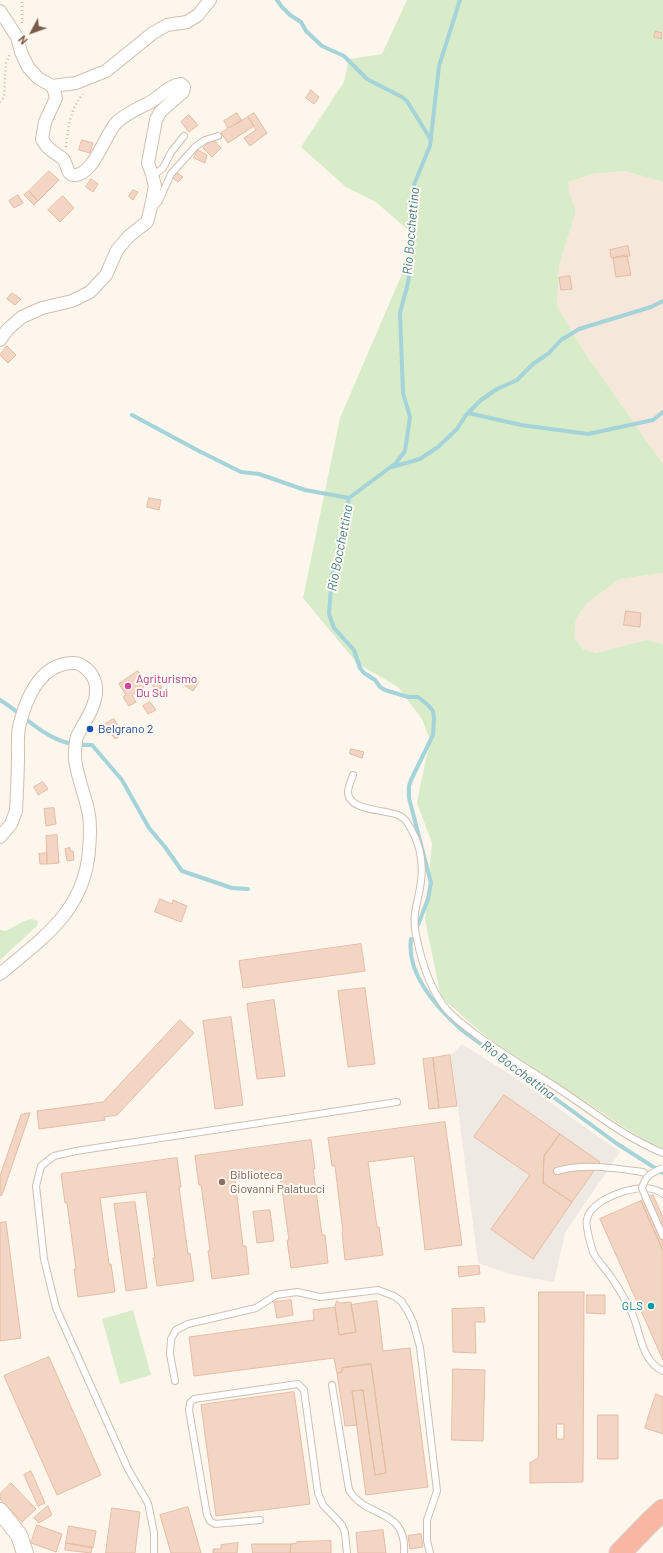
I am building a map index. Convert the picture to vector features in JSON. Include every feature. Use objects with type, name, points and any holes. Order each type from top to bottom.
[{"type":"highway","points":[[620,1553],[649,1522],[663,1510]]},
{"type":"main road","points":[[0,1511],[19,1535],[25,1553]]},
{"type":"street","points":[[0,11],[17,37],[21,52],[28,67],[38,78],[52,86],[76,83],[106,71],[153,33],[167,25],[187,22],[198,15],[210,0]]},
{"type":"street","points":[[0,340],[8,329],[22,317],[42,308],[72,302],[90,292],[106,275],[117,250],[129,236],[147,222],[155,186],[148,163],[156,120],[160,112],[183,92],[184,87],[181,84],[171,87],[153,100],[123,117],[115,124],[89,168],[76,175],[70,174],[66,169],[66,163],[63,159],[50,151],[42,139],[45,122],[56,98],[52,86]]},
{"type":"street","points":[[0,838],[12,824],[16,811],[19,725],[30,694],[43,676],[54,667],[68,663],[78,663],[87,669],[94,680],[96,691],[94,703],[89,715],[76,738],[75,764],[89,814],[91,830],[87,869],[79,893],[60,921],[48,934],[0,974]]},
{"type":"lane","points":[[152,174],[159,172],[165,166],[172,152],[184,136]]},
{"type":"lane","points":[[150,212],[159,201],[171,174],[195,147],[205,140],[218,136]]},
{"type":"lane","points":[[353,775],[348,793],[350,799],[353,802],[369,809],[400,816],[411,829],[418,845],[422,858],[422,875],[414,914],[414,928],[420,952],[431,982],[441,1001],[448,1010],[476,1034],[525,1068],[622,1131],[663,1154]]},
{"type":"lane","points":[[154,1553],[154,1533],[148,1503],[128,1469],[56,1308],[44,1260],[36,1186],[42,1166],[54,1156],[76,1151],[397,1102]]},
{"type":"lane","points":[[557,1171],[578,1166],[597,1167],[642,1172],[648,1176]]},
{"type":"lane","points":[[663,1168],[648,1176],[642,1188],[663,1236]]},
{"type":"lane","points":[[663,1194],[650,1188],[632,1189],[617,1193],[603,1200],[592,1209],[587,1219],[593,1252],[612,1277],[632,1312],[643,1347],[650,1360],[657,1368],[663,1371]]},
{"type":"lane","points":[[175,1381],[170,1354],[170,1339],[176,1330],[188,1324],[256,1308],[276,1295],[296,1292],[320,1297],[378,1290],[394,1296],[401,1301],[407,1310],[413,1322],[420,1347],[437,1491],[427,1520],[427,1541],[430,1553]]},
{"type":"lane","points":[[260,1520],[215,1524],[210,1521],[207,1515],[189,1410],[190,1403],[194,1399],[298,1384],[304,1390],[318,1493],[323,1505],[342,1525],[345,1533],[347,1553]]},
{"type":"lane","points":[[332,1386],[349,1490],[357,1501],[392,1520],[398,1525],[404,1537],[404,1553]]},
{"type":"path","points":[[66,163],[68,132],[71,115],[78,99],[87,89]]},
{"type":"shaded area","points":[[625,171],[663,182],[663,464],[585,353],[557,306],[559,266],[576,211],[567,182],[593,174]]},
{"type":"shaded area","points":[[663,573],[663,644],[646,640],[596,653],[583,649],[574,638],[576,619],[587,603],[620,579]]},
{"type":"shaded area","points":[[462,1044],[517,1079],[620,1152],[565,1233],[554,1282],[513,1275],[478,1263],[451,1055]]},
{"type":"green space","points":[[407,0],[663,0],[663,182],[625,171],[593,174],[568,182],[569,192],[576,211],[559,266],[557,306],[585,353],[663,464],[663,573],[620,579],[587,603],[576,619],[574,638],[583,649],[596,653],[646,640],[663,644],[663,1149],[647,1142],[489,1039],[441,997],[425,920],[432,843],[417,803],[430,741],[422,719],[398,687],[357,663],[303,598],[340,418],[411,253],[409,231],[376,202],[346,187],[301,147],[344,82],[349,59],[382,54]]},
{"type":"green space","points":[[31,919],[38,921],[37,926],[0,960],[0,930],[6,931],[24,921]]},
{"type":"green space","points":[[133,1310],[151,1375],[120,1384],[102,1319]]},
{"type":"building","points":[[656,31],[662,33],[661,39],[654,37]]},
{"type":"building","points":[[311,90],[319,97],[314,104],[306,98]]},
{"type":"building","points":[[237,113],[242,121],[228,128],[224,121]]},
{"type":"building","points":[[254,113],[267,133],[250,146],[244,138],[256,130],[248,117]]},
{"type":"building","points":[[189,115],[198,125],[189,132],[181,122]]},
{"type":"building","points":[[248,117],[254,126],[228,143],[221,133]]},
{"type":"building","points":[[213,139],[221,148],[212,157],[203,148]]},
{"type":"building","points":[[82,140],[93,143],[90,153],[79,150]]},
{"type":"building","points":[[198,150],[207,155],[205,163],[194,158]]},
{"type":"building","points":[[49,171],[59,180],[38,201],[29,191]]},
{"type":"building","points":[[177,173],[183,177],[178,182],[173,178]]},
{"type":"building","points":[[91,179],[98,184],[93,192],[86,187]]},
{"type":"building","points":[[133,190],[138,192],[133,200],[129,197]]},
{"type":"building","points":[[29,191],[38,201],[34,205],[24,195]]},
{"type":"building","points":[[18,195],[23,203],[14,208],[9,201]]},
{"type":"building","points":[[63,196],[74,208],[60,222],[48,210]]},
{"type":"building","points":[[628,246],[630,256],[611,258],[610,250]]},
{"type":"building","points":[[627,255],[631,275],[616,277],[613,258]]},
{"type":"building","points":[[570,276],[572,289],[561,290],[559,278]]},
{"type":"building","points":[[12,293],[21,299],[15,305],[7,299]]},
{"type":"building","points":[[7,346],[16,355],[8,363],[0,355]]},
{"type":"building","points":[[149,498],[161,500],[159,510],[147,507]]},
{"type":"building","points":[[626,611],[641,613],[640,627],[624,625]]},
{"type":"building","points":[[138,671],[147,685],[132,695],[136,702],[129,706],[123,697],[126,695],[119,684]]},
{"type":"building","points":[[190,675],[199,682],[193,691],[183,684]]},
{"type":"building","points":[[159,681],[162,688],[155,691],[152,684]]},
{"type":"building","points":[[150,702],[156,710],[148,714],[143,706]]},
{"type":"building","points":[[114,719],[123,734],[115,739],[105,724]]},
{"type":"building","points":[[351,749],[364,752],[362,758],[350,754]]},
{"type":"building","points":[[43,782],[48,789],[38,795],[34,787]]},
{"type":"building","points":[[54,808],[56,824],[46,826],[44,809]]},
{"type":"building","points":[[57,835],[59,863],[47,864],[46,836]]},
{"type":"building","points":[[70,848],[70,851],[73,851],[74,860],[67,861],[65,849]]},
{"type":"building","points":[[47,853],[47,864],[40,864],[39,854]]},
{"type":"building","points":[[160,899],[172,904],[173,900],[187,906],[181,922],[155,912]]},
{"type":"building","points":[[361,944],[365,971],[243,988],[239,961]]},
{"type":"building","points":[[365,988],[375,1064],[348,1067],[338,991]]},
{"type":"building","points":[[274,1000],[285,1076],[257,1079],[247,1004]]},
{"type":"building","points":[[231,1017],[243,1105],[215,1109],[203,1021]]},
{"type":"building","points":[[180,1020],[194,1033],[117,1115],[104,1117],[105,1120],[39,1129],[37,1111],[103,1102]]},
{"type":"building","points":[[450,1055],[457,1106],[439,1108],[433,1058]]},
{"type":"building","points":[[433,1058],[439,1108],[429,1109],[423,1059]]},
{"type":"building","points":[[504,1095],[560,1134],[544,1156],[543,1183],[572,1202],[533,1259],[491,1229],[530,1175],[474,1137]]},
{"type":"building","points":[[30,1113],[2,1195],[0,1196],[0,1176],[21,1115]]},
{"type":"building","points":[[445,1122],[462,1245],[425,1250],[414,1156],[368,1162],[377,1227],[379,1227],[383,1255],[345,1260],[335,1166],[332,1166],[328,1138]]},
{"type":"building","points":[[560,1134],[600,1162],[572,1202],[543,1183],[544,1156]]},
{"type":"building","points":[[311,1140],[315,1169],[313,1169],[322,1235],[325,1235],[328,1263],[291,1268],[287,1240],[289,1240],[280,1174],[235,1180],[243,1246],[246,1246],[249,1274],[212,1279],[208,1251],[210,1250],[201,1185],[199,1185],[195,1156]]},
{"type":"building","points":[[177,1158],[181,1187],[179,1187],[188,1254],[190,1253],[194,1281],[157,1286],[153,1258],[155,1258],[146,1192],[100,1198],[109,1264],[111,1264],[115,1292],[78,1297],[74,1269],[76,1269],[67,1203],[65,1203],[61,1174]]},
{"type":"building","points":[[653,1195],[663,1217],[663,1251],[641,1201]]},
{"type":"building","name":"GLS","points":[[641,1201],[663,1251],[663,1360],[600,1219]]},
{"type":"building","points":[[135,1202],[147,1288],[126,1291],[114,1204]]},
{"type":"building","points":[[270,1210],[274,1241],[257,1243],[253,1212]]},
{"type":"building","points":[[6,1222],[21,1338],[0,1341],[0,1223]]},
{"type":"building","points":[[479,1266],[480,1274],[459,1277],[458,1267]]},
{"type":"building","points":[[539,1292],[584,1292],[583,1482],[530,1483],[530,1463],[538,1458]],"holes":[[[557,1424],[564,1424],[564,1439],[557,1439]]]},
{"type":"building","points":[[587,1295],[605,1295],[605,1314],[587,1313]]},
{"type":"building","points":[[291,1300],[293,1315],[277,1318],[274,1302]]},
{"type":"building","points":[[337,1301],[340,1303],[351,1302],[356,1332],[339,1335],[335,1307]]},
{"type":"building","points":[[377,1301],[383,1351],[410,1348],[428,1487],[366,1495],[352,1391],[363,1390],[375,1475],[386,1473],[371,1364],[342,1368],[342,1372],[337,1373],[334,1358],[194,1376],[189,1337],[314,1320],[313,1310],[335,1307],[339,1335],[356,1332],[351,1305]]},
{"type":"building","points":[[484,1308],[485,1322],[475,1322],[476,1353],[453,1352],[452,1309]]},
{"type":"building","points":[[49,1357],[101,1475],[57,1495],[4,1376]]},
{"type":"building","points":[[371,1364],[386,1473],[375,1475],[363,1390],[352,1391],[357,1425],[345,1426],[337,1373],[342,1372],[342,1368]]},
{"type":"building","points":[[453,1369],[485,1370],[483,1441],[452,1440]]},
{"type":"building","points":[[294,1392],[310,1504],[216,1516],[201,1405]]},
{"type":"building","points":[[656,1394],[663,1397],[663,1434],[645,1428]]},
{"type":"building","points":[[598,1415],[618,1415],[618,1459],[598,1459]]},
{"type":"building","points":[[31,1471],[45,1503],[38,1506],[24,1475]]},
{"type":"building","points":[[11,1483],[36,1509],[22,1522],[0,1499],[0,1494]]},
{"type":"building","points":[[48,1506],[52,1515],[39,1523],[34,1518]]},
{"type":"building","points":[[188,1507],[201,1553],[171,1553],[160,1515]]},
{"type":"building","points":[[112,1508],[140,1512],[135,1553],[106,1553]]},
{"type":"building","points":[[37,1525],[62,1534],[56,1552],[31,1543]]},
{"type":"building","points":[[69,1526],[96,1531],[93,1548],[66,1543]]},
{"type":"building","points":[[383,1530],[386,1553],[358,1553],[356,1533]]},
{"type":"building","points":[[421,1534],[423,1547],[410,1549],[408,1536]]},
{"type":"building","points":[[331,1541],[331,1553],[290,1553],[291,1544],[297,1542]]},
{"type":"building","points":[[66,1543],[92,1547],[91,1553],[65,1550]]},
{"type":"building","points":[[238,1543],[237,1553],[213,1553],[213,1549],[221,1549],[221,1545]]},
{"type":"building","points":[[252,1544],[291,1544],[290,1553],[253,1553]]},
{"type":"waterway","points":[[277,0],[290,15],[301,22],[306,31],[322,46],[344,56],[367,79],[407,101],[431,140]]},
{"type":"waterway","name":"Rio Bocchettina","points":[[418,925],[428,899],[431,883],[409,798],[409,786],[433,735],[433,711],[418,697],[408,697],[385,690],[380,687],[375,680],[364,673],[360,668],[354,650],[334,628],[329,614],[332,575],[339,558],[341,532],[349,498],[396,463],[405,451],[410,417],[403,393],[400,313],[408,283],[411,263],[413,187],[430,146],[439,66],[460,0]]},
{"type":"waterway","points":[[392,467],[420,459],[438,447],[457,429],[466,415],[481,400],[497,389],[517,380],[533,364],[549,353],[561,340],[579,329],[651,307],[663,301]]},
{"type":"waterway","points":[[468,413],[521,425],[588,434],[653,420],[663,412]]},
{"type":"waterway","points":[[132,415],[241,472],[259,474],[305,490],[349,498]]},
{"type":"waterway","points":[[0,700],[41,730],[58,740],[71,744],[92,745],[122,780],[149,828],[182,871],[232,888],[248,889]]},
{"type":"waterway","name":"Rio Bocchettina","points":[[411,939],[411,952],[419,978],[434,1002],[453,1022],[463,1031],[616,1143],[663,1173]]},
{"type":"place","name":"Agriturismo Du Suì","points":[[128,686]]},
{"type":"place","name":"Belgrano 2","points":[[90,729]]},
{"type":"place","name":"Biblioteca Giovanni Palatucci","points":[[222,1182]]},
{"type":"place","name":"GLS","points":[[651,1306]]}]
